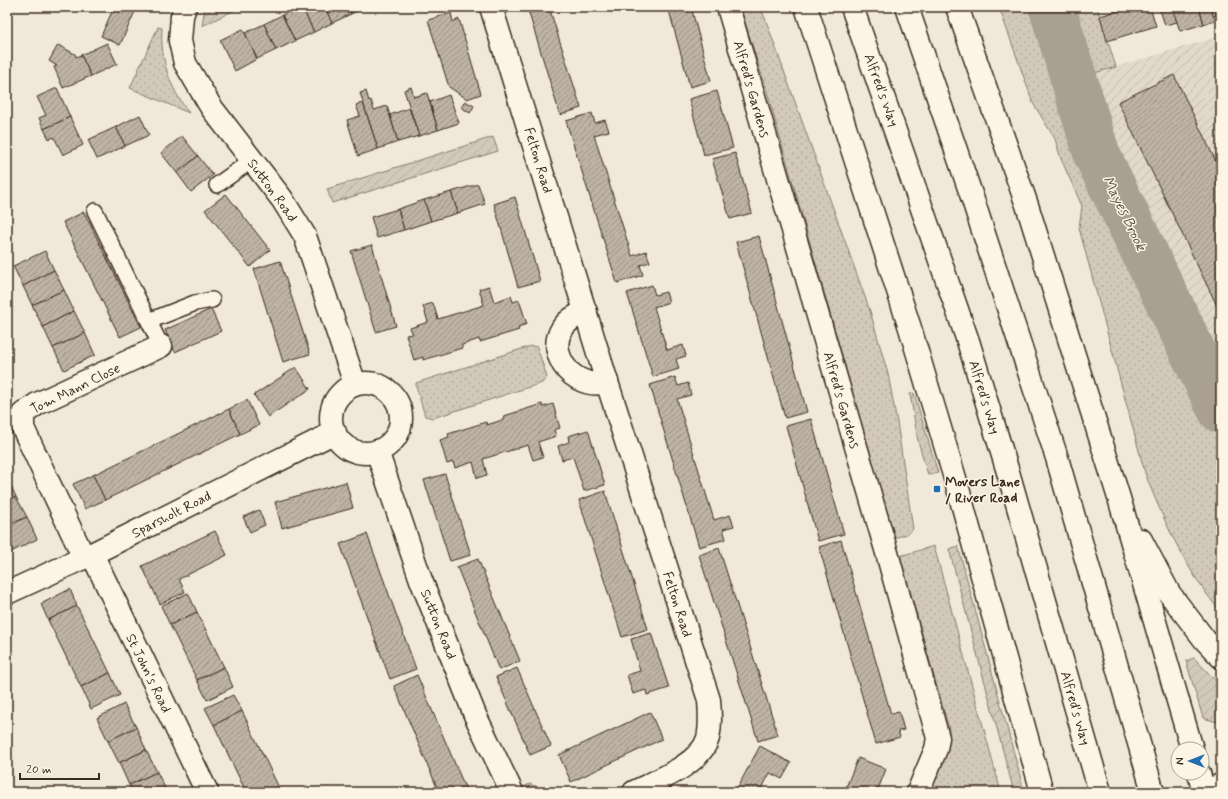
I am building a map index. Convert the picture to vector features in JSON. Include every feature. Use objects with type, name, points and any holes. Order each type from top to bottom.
[{"type":"main road","name":"Sutton Road","points":[[185,7],[182,16],[180,40],[185,63],[211,107],[292,214],[305,236],[355,384]]},
{"type":"main road","name":"Felton Road","points":[[491,7],[607,382],[709,700],[710,722],[707,740],[694,757],[679,770],[634,792]]},
{"type":"main road","name":"Alfred's Gardens","points":[[728,7],[887,553],[938,738],[936,749],[918,792]]},
{"type":"main road","points":[[806,7],[910,328],[955,477],[1042,792]]},
{"type":"main road","name":"Alfred's Way","points":[[852,7],[968,341],[1012,487],[1100,792]]},
{"type":"main road","points":[[906,7],[975,204],[1057,458],[1152,792]]},
{"type":"main road","points":[[957,7],[1027,205],[1119,498],[1190,741]]},
{"type":"main road","points":[[586,312],[574,316],[565,323],[559,334],[557,348],[560,362],[583,381],[596,385],[607,382]]},
{"type":"main road","name":"Tom Mann Close","points":[[88,556],[23,428],[23,414],[38,404],[161,346]]},
{"type":"main road","points":[[369,383],[381,386],[391,393],[398,401],[401,411],[401,422],[398,434],[389,444],[377,451],[357,451],[348,447],[335,432],[332,424],[333,408],[341,393],[355,384],[369,383]]},
{"type":"main road","name":"Sparsholt Road","points":[[7,594],[88,556],[335,432]]},
{"type":"main road","name":"Sutton Road","points":[[377,451],[424,587],[475,715],[512,792]]},
{"type":"main road","points":[[1119,498],[1169,593],[1205,640],[1221,657]]},
{"type":"main road","name":"St John's Road","points":[[88,556],[207,792]]},
{"type":"main road","points":[[1201,781],[1204,792],[1221,785]]},
{"type":"lane","points":[[217,185],[252,160]]},
{"type":"lane","points":[[96,211],[161,346]]},
{"type":"lane","points":[[149,321],[195,303],[212,300]]},
{"type":"shaded area","points":[[205,7],[241,7],[202,26]]},
{"type":"shaded area","points":[[740,7],[760,7],[765,18],[870,311],[888,374],[897,422],[913,529],[907,534],[894,538],[765,85]]},
{"type":"shaded area","points":[[999,7],[1097,7],[1116,67],[1094,73],[1127,173],[1221,366],[1221,612],[1209,598],[1177,546],[1145,473],[1079,228],[1082,206],[1061,159],[1055,139],[1033,103]]},
{"type":"shaded area","points":[[158,27],[162,28],[163,51],[168,73],[176,94],[189,113],[130,88]]},
{"type":"shaded area","points":[[1221,36],[1221,366],[1127,173],[1094,73]]},
{"type":"shaded area","points":[[493,137],[498,151],[332,203],[327,189]]},
{"type":"shaded area","points":[[531,346],[537,347],[547,377],[542,383],[433,418],[425,416],[416,383]]},
{"type":"shaded area","points":[[914,393],[938,473],[928,475],[918,441],[910,394]]},
{"type":"shaded area","points":[[934,546],[1001,792],[929,792],[949,744],[949,729],[900,556]]},
{"type":"shaded area","points":[[958,546],[1024,792],[1014,792],[949,549]]},
{"type":"shaded area","points":[[1194,658],[1221,686],[1221,723],[1203,718],[1186,661]]},
{"type":"shaded area","points":[[529,784],[553,792],[525,792],[522,788]]},
{"type":"building","points":[[114,7],[137,7],[120,45],[101,36]]},
{"type":"building","points":[[298,7],[302,7],[314,32],[295,41],[282,15]]},
{"type":"building","points":[[302,7],[325,7],[332,23],[314,32]]},
{"type":"building","points":[[325,7],[348,7],[351,14],[332,23]]},
{"type":"building","points":[[348,7],[364,7],[351,14]]},
{"type":"building","points":[[536,7],[549,7],[581,108],[560,115],[528,10]]},
{"type":"building","points":[[668,7],[691,7],[711,81],[690,87]]},
{"type":"building","points":[[1131,7],[1150,7],[1156,26],[1107,41],[1100,16]]},
{"type":"building","points":[[1159,7],[1172,7],[1177,22],[1165,25]]},
{"type":"building","points":[[1172,7],[1199,7],[1204,24],[1180,31]]},
{"type":"building","points":[[1199,7],[1211,7],[1215,20],[1204,24]]},
{"type":"building","points":[[1211,7],[1221,7],[1221,13],[1213,16]]},
{"type":"building","points":[[451,13],[453,22],[459,19],[481,94],[467,99],[449,87],[428,20]]},
{"type":"building","points":[[282,15],[295,41],[276,50],[264,24]]},
{"type":"building","points":[[264,24],[276,50],[257,59],[245,33]]},
{"type":"building","points":[[243,29],[257,59],[235,71],[220,40]]},
{"type":"building","points":[[107,43],[117,64],[91,76],[81,55]]},
{"type":"building","points":[[58,45],[75,54],[76,57],[81,55],[91,76],[63,88],[54,67],[57,66],[49,61]]},
{"type":"building","points":[[1174,75],[1221,172],[1221,314],[1118,102]]},
{"type":"building","points":[[411,87],[414,97],[427,93],[438,130],[419,136],[404,90]]},
{"type":"building","points":[[57,88],[70,117],[44,129],[39,118],[46,115],[37,97]]},
{"type":"building","points":[[366,91],[374,110],[387,106],[398,142],[378,149],[360,93]]},
{"type":"building","points":[[717,91],[733,148],[704,155],[689,99]]},
{"type":"building","points":[[449,95],[459,123],[438,130],[430,102]]},
{"type":"building","points":[[465,101],[474,106],[470,113],[461,107]]},
{"type":"building","points":[[363,103],[378,149],[358,156],[347,120],[360,116],[356,105]]},
{"type":"building","points":[[409,108],[419,136],[398,142],[390,115]]},
{"type":"building","points":[[592,113],[595,123],[605,120],[609,131],[594,135],[632,256],[646,251],[650,262],[640,265],[643,275],[617,283],[566,121]]},
{"type":"building","points":[[140,115],[149,135],[125,146],[116,127]]},
{"type":"building","points":[[70,117],[83,145],[63,155],[54,137],[49,139],[44,129]]},
{"type":"building","points":[[116,127],[125,146],[97,159],[88,140]]},
{"type":"building","points":[[182,136],[198,156],[177,173],[161,153]]},
{"type":"building","points":[[735,153],[752,213],[730,219],[712,159]]},
{"type":"building","points":[[198,156],[213,175],[191,192],[177,173]]},
{"type":"building","points":[[478,184],[485,204],[458,213],[451,192]]},
{"type":"building","points":[[451,192],[458,213],[431,221],[424,200]]},
{"type":"building","points":[[226,194],[270,250],[250,267],[205,210]]},
{"type":"building","points":[[515,197],[540,281],[518,287],[494,204]]},
{"type":"building","points":[[424,200],[431,221],[404,230],[398,209]]},
{"type":"building","points":[[398,209],[404,230],[377,238],[371,217]]},
{"type":"building","points":[[84,212],[141,327],[120,337],[63,222]]},
{"type":"building","points":[[759,236],[807,412],[785,418],[736,242]]},
{"type":"building","points":[[372,245],[396,326],[376,332],[351,251]]},
{"type":"building","points":[[45,251],[54,270],[23,286],[13,266]]},
{"type":"building","points":[[280,261],[310,354],[283,362],[254,269]]},
{"type":"building","points":[[54,270],[64,290],[32,305],[23,286]]},
{"type":"building","points":[[652,285],[655,295],[666,292],[669,302],[654,307],[667,350],[683,345],[686,356],[676,359],[679,369],[653,377],[627,293]]},
{"type":"building","points":[[489,286],[494,302],[511,296],[513,302],[519,300],[527,324],[518,327],[519,330],[480,342],[479,339],[462,345],[462,348],[423,360],[423,357],[414,360],[406,335],[413,334],[410,328],[428,322],[423,306],[433,303],[438,319],[484,305],[479,289]]},
{"type":"building","points":[[64,290],[74,311],[43,327],[32,305]]},
{"type":"building","points":[[211,309],[221,331],[175,352],[165,330]]},
{"type":"building","points":[[74,311],[85,333],[53,348],[43,327]]},
{"type":"building","points":[[85,333],[95,355],[64,370],[53,348]]},
{"type":"building","points":[[296,367],[310,389],[268,417],[254,395]]},
{"type":"building","points":[[675,377],[678,386],[688,383],[691,395],[677,399],[714,520],[730,515],[734,526],[723,529],[726,539],[699,547],[650,385]]},
{"type":"building","points":[[247,400],[259,425],[240,434],[229,409]]},
{"type":"building","points":[[542,404],[543,407],[553,404],[560,428],[554,430],[556,436],[538,442],[543,457],[533,460],[528,445],[483,459],[487,475],[477,478],[473,462],[455,468],[453,462],[447,464],[440,440],[449,437],[448,434],[486,422],[487,425],[505,419],[504,416]]},
{"type":"building","points":[[229,409],[240,434],[105,500],[93,475]]},
{"type":"building","points":[[811,419],[844,534],[818,541],[786,426]]},
{"type":"building","points":[[588,430],[605,485],[584,491],[573,457],[562,460],[558,446],[569,442],[568,436]]},
{"type":"building","points":[[445,474],[471,555],[450,561],[424,480]]},
{"type":"building","points":[[93,475],[105,500],[85,509],[73,484]]},
{"type":"building","points":[[7,477],[16,497],[7,501]]},
{"type":"building","points":[[346,482],[353,508],[282,528],[275,502]]},
{"type":"building","points":[[605,491],[648,629],[622,637],[579,500]]},
{"type":"building","points":[[16,497],[27,517],[7,526],[7,501]]},
{"type":"building","points":[[259,510],[265,525],[250,532],[243,517]]},
{"type":"building","points":[[27,517],[37,539],[7,554],[7,526]]},
{"type":"building","points":[[215,531],[227,555],[179,579],[185,592],[160,604],[142,566]]},
{"type":"building","points":[[367,534],[416,669],[390,679],[340,544]]},
{"type":"building","points":[[841,540],[891,714],[899,712],[904,730],[898,731],[900,737],[876,744],[819,547]]},
{"type":"building","points":[[719,548],[778,735],[758,741],[699,555]]},
{"type":"building","points":[[478,559],[520,661],[499,670],[457,567]]},
{"type":"building","points":[[70,589],[77,606],[48,620],[41,604]]},
{"type":"building","points":[[188,593],[197,612],[170,625],[161,606]]},
{"type":"building","points":[[77,606],[110,673],[81,687],[48,620]]},
{"type":"building","points":[[197,612],[224,667],[197,680],[170,625]]},
{"type":"building","points":[[651,633],[669,688],[647,695],[646,690],[633,694],[627,675],[640,671],[631,639]]},
{"type":"building","points":[[224,667],[233,687],[207,700],[197,680]]},
{"type":"building","points":[[517,668],[551,746],[530,755],[496,677]]},
{"type":"building","points":[[110,673],[120,695],[91,709],[81,687]]},
{"type":"building","points":[[417,675],[467,792],[439,792],[394,686]]},
{"type":"building","points":[[233,695],[242,711],[214,725],[205,708]]},
{"type":"building","points":[[124,704],[136,727],[108,741],[97,718]]},
{"type":"building","points":[[242,711],[281,792],[246,792],[214,725]]},
{"type":"building","points":[[650,712],[662,739],[571,782],[559,755]]},
{"type":"building","points":[[136,727],[146,750],[119,763],[108,741]]},
{"type":"building","points":[[760,746],[791,763],[782,779],[770,773],[760,792],[735,792]]},
{"type":"building","points":[[146,750],[157,772],[129,785],[119,763]]},
{"type":"building","points":[[858,758],[886,769],[877,792],[844,792]]},
{"type":"building","points":[[157,772],[167,792],[133,792],[129,785]]},
{"type":"waterway","name":"Mayes Brook","points":[[1052,7],[1097,155],[1221,410]]},
{"type":"place","name":"Movers Lane / River Road","points":[[937,489]]}]
